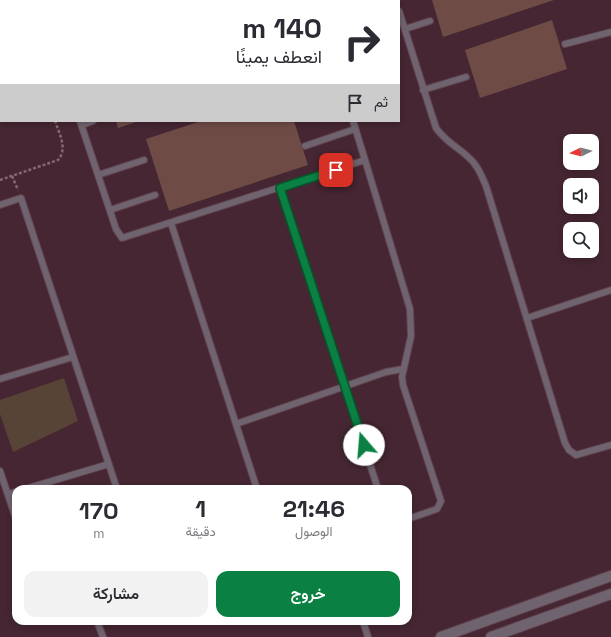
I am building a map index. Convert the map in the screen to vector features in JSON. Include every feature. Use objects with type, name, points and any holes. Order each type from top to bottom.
[{"type":"street","points":[[441,637],[611,576]]},
{"type":"street","points":[[491,637],[611,594]]},
{"type":"lane","points":[[400,14],[436,128],[447,141],[468,156],[480,172],[569,450],[576,455],[581,455],[611,445]]},
{"type":"lane","points":[[405,29],[430,21]]},
{"type":"lane","points":[[565,44],[611,32]]},
{"type":"lane","points":[[423,90],[466,77]]},
{"type":"lane","points":[[353,122],[410,309],[410,348],[404,369],[403,385],[441,501],[437,509],[412,518]]},
{"type":"lane","points":[[81,123],[116,229],[122,238],[365,160]]},
{"type":"lane","points":[[305,146],[355,129]]},
{"type":"lane","points":[[98,175],[144,160]]},
{"type":"lane","points":[[280,188],[377,485]]},
{"type":"lane","points":[[110,210],[155,195]]},
{"type":"lane","points":[[0,205],[21,198],[116,485]]},
{"type":"lane","points":[[171,223],[256,485]]},
{"type":"lane","points":[[527,318],[611,290]]},
{"type":"lane","points":[[0,379],[73,356]]},
{"type":"lane","points":[[236,424],[386,372],[404,369]]},
{"type":"lane","points":[[38,485],[109,464]]},
{"type":"lane","points":[[0,471],[12,506]]},
{"type":"lane","points":[[8,494],[12,493]]},
{"type":"lane","points":[[98,625],[103,637]]},
{"type":"lane","points":[[364,625],[368,637]]},
{"type":"path","points":[[0,180],[53,162],[60,157],[63,145],[56,122]]},
{"type":"path","points":[[12,176],[21,198]]},
{"type":"shaded area","points":[[64,378],[78,421],[13,452],[0,414],[0,400]]},
{"type":"building","points":[[432,0],[554,0],[443,37]]},
{"type":"building","points":[[552,20],[567,69],[480,98],[465,50]]},
{"type":"building","points":[[116,122],[136,122],[118,128]]},
{"type":"building","points":[[198,122],[294,122],[308,165],[169,211],[146,139]]},
{"type":"route","points":[[336,170],[280,188],[364,445]]}]
